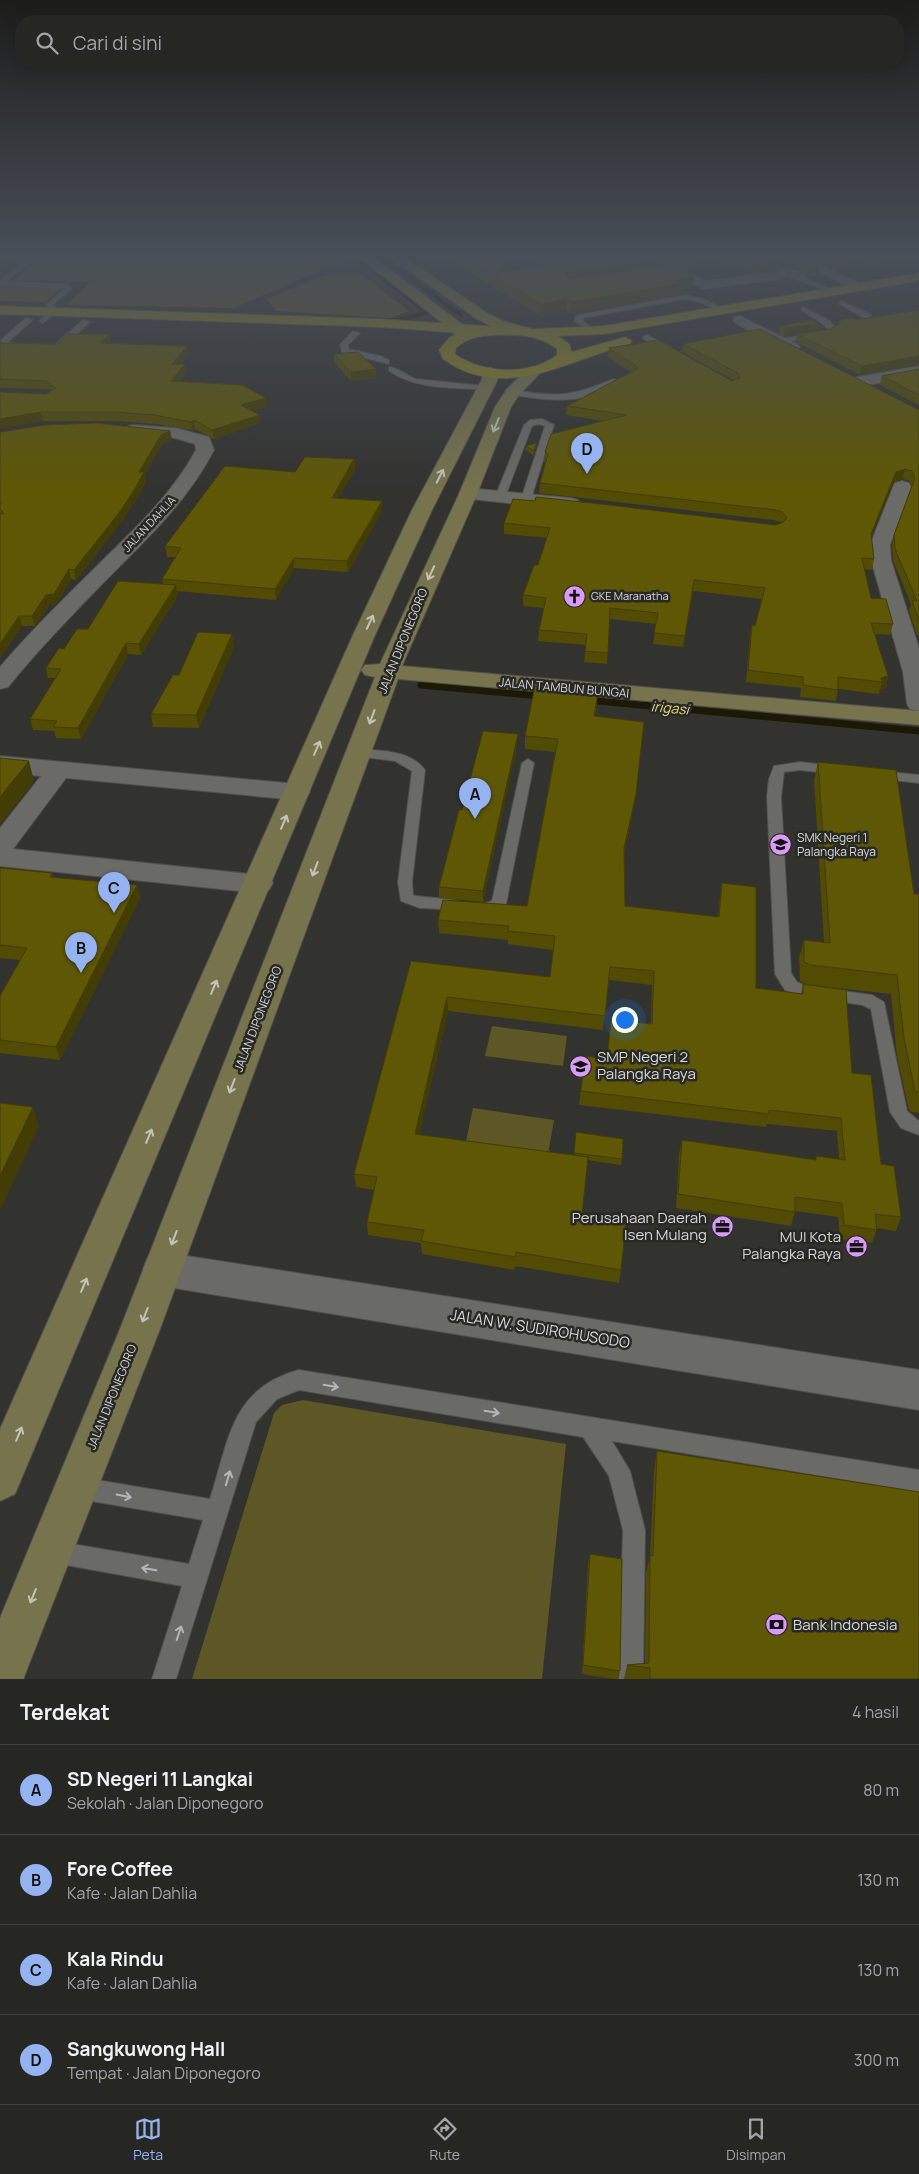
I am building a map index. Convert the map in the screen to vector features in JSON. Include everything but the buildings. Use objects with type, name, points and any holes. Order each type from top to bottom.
[{"type":"highway","points":[[377,335],[449,345]]},
{"type":"highway","points":[[457,335],[446,350],[448,356],[453,361],[488,380],[534,371],[603,346],[656,335]]},
{"type":"highway","points":[[539,335],[552,339],[564,347],[565,356],[561,361]]},
{"type":"main road","name":"JALAN DIPONEGORO","points":[[0,1677],[162,1269],[360,753],[401,639],[468,494],[503,408],[513,392],[534,371]]},
{"type":"main road","points":[[0,1479],[352,668],[364,635],[422,510],[488,380]]},
{"type":"main road","name":"JALAN TAMBUN BUNGAI","points":[[352,668],[919,718]]},
{"type":"street","points":[[770,335],[804,353]]},
{"type":"street","points":[[857,382],[919,371]]},
{"type":"street","points":[[842,374],[884,396]]},
{"type":"street","name":"JALAN DAHLIA","points":[[0,682],[43,632],[167,507],[196,468],[206,450],[203,442],[191,436],[116,429]]},
{"type":"street","points":[[902,487],[880,545],[884,568],[915,672],[919,704]]},
{"type":"street","points":[[468,494],[591,506]]},
{"type":"street","points":[[0,764],[297,792]]},
{"type":"street","points":[[0,847],[59,770]]},
{"type":"street","points":[[0,857],[259,883]]},
{"type":"street","name":"JALAN W. SUDIROHUSODO","points":[[162,1269],[919,1390]]},
{"type":"lane","points":[[14,335],[4,342],[6,346],[11,348],[28,348]]},
{"type":"lane","points":[[52,348],[59,346],[71,335]]},
{"type":"lane","points":[[354,335],[344,345],[345,350],[361,356],[377,357],[403,377],[415,381],[488,380]]},
{"type":"lane","points":[[781,341],[819,335]]},
{"type":"lane","points":[[647,337],[673,352]]},
{"type":"lane","points":[[513,392],[565,400],[588,394],[616,381]]},
{"type":"lane","points":[[500,497],[528,425],[532,422],[542,421],[550,425],[526,499]]},
{"type":"lane","points":[[360,753],[401,758],[411,761],[418,770],[405,882],[406,898],[420,903],[483,909],[492,908],[499,904],[528,763]]},
{"type":"lane","points":[[919,778],[800,766],[779,769],[775,779],[774,797],[783,974],[791,986],[804,991],[872,1001],[878,1006],[899,1112],[902,1120],[915,1128],[919,1128]]},
{"type":"lane","points":[[164,1679],[247,1416],[263,1396],[281,1384],[299,1380],[919,1481]]},
{"type":"lane","points":[[590,1428],[619,1471],[634,1530],[631,1679]]},
{"type":"lane","points":[[76,1487],[217,1512]]},
{"type":"lane","points":[[50,1551],[197,1577]]},
{"type":"shaded area","points":[[492,1026],[567,1036],[563,1066],[485,1056]]},
{"type":"shaded area","points":[[473,1108],[554,1120],[548,1154],[466,1141]]},
{"type":"shaded area","points":[[303,1400],[566,1444],[542,1679],[192,1679],[274,1413],[282,1405]]},
{"type":"waterway","name":"irigasi","points":[[421,685],[541,696]]},
{"type":"waterway","name":"irigasi","points":[[587,700],[919,731]]},
{"type":"place","name":"Sangkuwong Hall","points":[[587,474]]},
{"type":"place","name":"GKE Maranatha","points":[[575,596]]},
{"type":"place","name":"SD Negeri 11 Langkai","points":[[475,819]]},
{"type":"place","name":"SMK Negeri 1 Palangka Raya","points":[[781,845]]},
{"type":"place","name":"Kala Rindu","points":[[114,913]]},
{"type":"place","name":"Fore Coffee","points":[[81,973]]},
{"type":"place","name":"SMP Negeri 2 Palangka Raya","points":[[581,1066]]},
{"type":"place","name":"Perusahaan Daerah Isen Mulang","points":[[723,1227]]},
{"type":"place","name":"MUI Kota Palangka Raya","points":[[857,1246]]},
{"type":"place","name":"Bank Indonesia","points":[[777,1625]]}]
